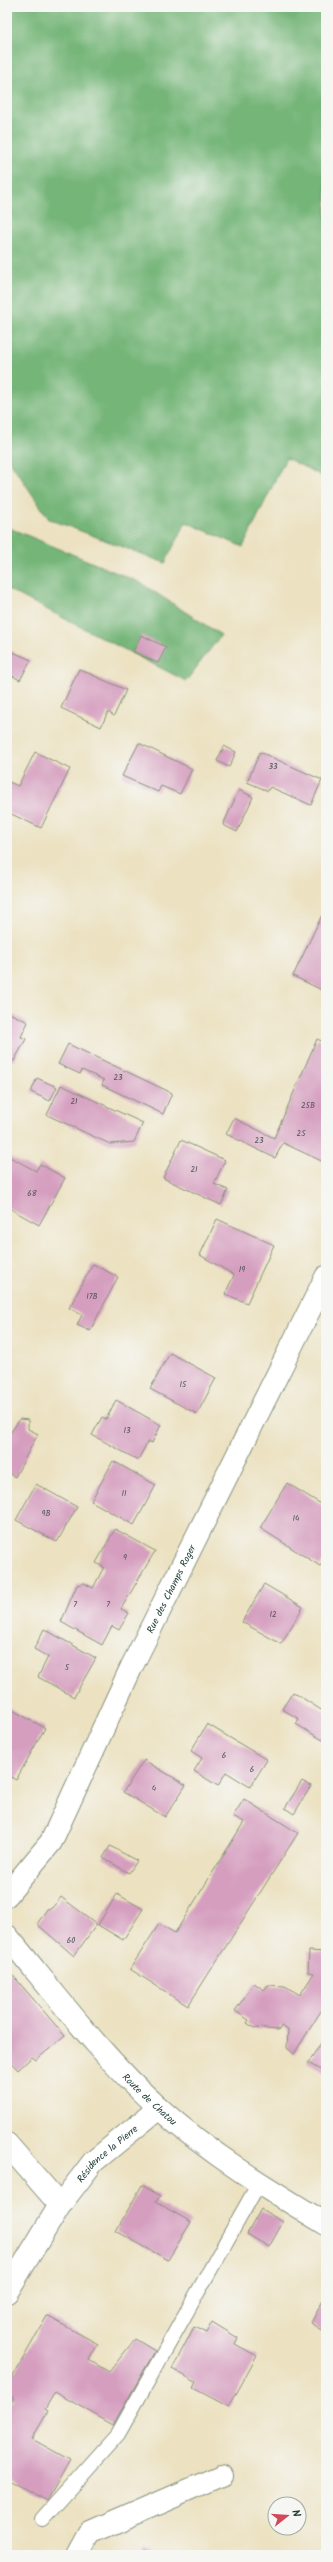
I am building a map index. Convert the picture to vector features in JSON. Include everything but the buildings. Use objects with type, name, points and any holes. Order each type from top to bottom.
[{"type":"street","name":"Rue des Champs Roger","points":[[7,1895],[51,1842],[131,1668],[326,1277]]},
{"type":"street","name":"Route de Chatou","points":[[7,1936],[102,2050],[159,2108],[240,2172],[326,2224]]},
{"type":"street","name":"Résidence la Pierre","points":[[7,2292],[60,2205],[93,2162],[159,2108]]},
{"type":"street","points":[[7,2144],[60,2205]]},
{"type":"street","points":[[78,2555],[90,2533],[222,2476]]},
{"type":"lane","points":[[42,2519],[118,2434],[259,2183]]},
{"type":"green space","points":[[7,7],[326,7],[326,478],[286,458],[243,547],[186,522],[165,563],[49,519],[7,457]]},
{"type":"green space","points":[[7,527],[139,582],[221,635],[186,681],[7,589]]}]
